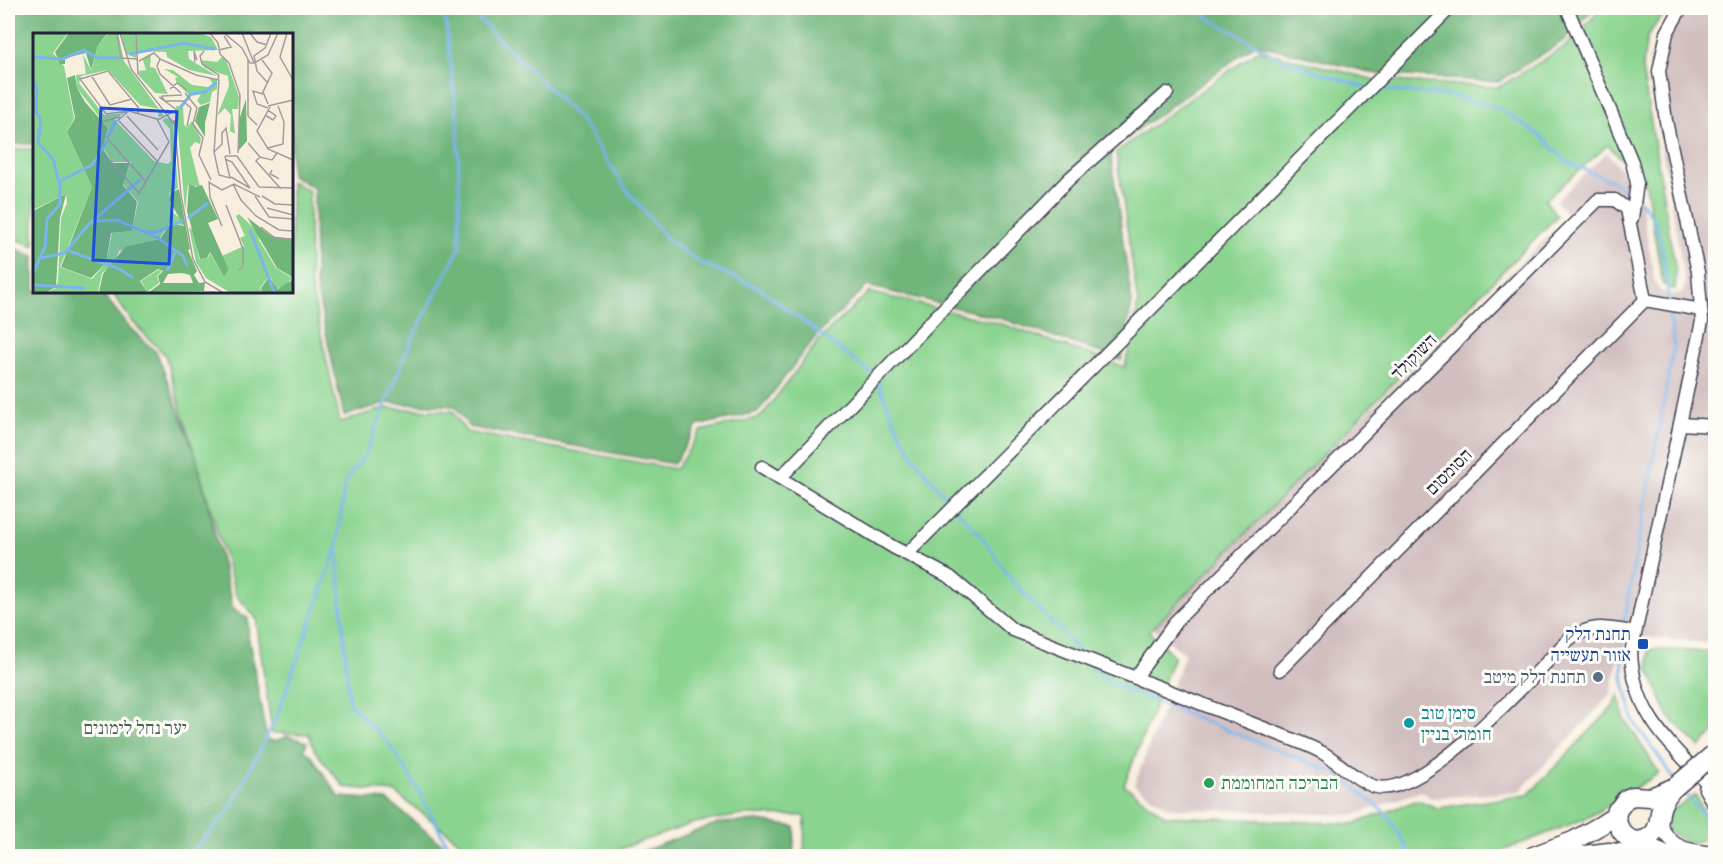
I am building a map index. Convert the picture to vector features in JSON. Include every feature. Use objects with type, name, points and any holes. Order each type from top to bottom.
[{"type":"highway","points":[[1574,856],[1609,852],[1637,844],[1653,834],[1660,818],[1662,805],[1675,787],[1716,752]]},
{"type":"highway","points":[[1533,856],[1573,841],[1602,825],[1621,803],[1633,796],[1647,798],[1675,787]]},
{"type":"highway","points":[[1647,798],[1658,807],[1660,818]]},
{"type":"highway","points":[[1617,810],[1617,824],[1637,844]]},
{"type":"highway","points":[[1574,856],[1610,838],[1637,844]]},
{"type":"street","points":[[907,554],[1450,8]]},
{"type":"street","points":[[1567,8],[1632,162],[1636,183],[1631,222]]},
{"type":"street","points":[[1682,8],[1667,33],[1659,72],[1666,121],[1698,272],[1701,310],[1697,349],[1633,632],[1632,668],[1635,689],[1654,724],[1699,777],[1716,793]]},
{"type":"street","points":[[780,478],[1069,178],[1167,93]]},
{"type":"street","name":"השוקולד","points":[[1136,676],[1177,620],[1598,200],[1615,200],[1628,209],[1645,300]]},
{"type":"street","points":[[1645,300],[1701,310]]},
{"type":"street","name":"הסומסום","points":[[1280,670],[1645,300]]},
{"type":"street","points":[[1680,424],[1716,426]]},
{"type":"street","points":[[762,467],[907,554],[950,577],[1013,630],[1136,676],[1301,743],[1323,753],[1365,782],[1388,789],[1406,784],[1455,752],[1569,639],[1581,632],[1598,627],[1633,632]]},
{"type":"street","points":[[1699,777],[1716,808]]},
{"type":"street","points":[[1660,818],[1663,831],[1674,844],[1685,850],[1712,850]]},
{"type":"street","points":[[1637,844],[1677,856]]},
{"type":"shaded area","points":[[1674,8],[1715,8],[1715,644],[1623,635],[1611,694],[1519,792],[1431,798],[1421,791],[1354,815],[1170,808],[1134,785],[1185,654],[1149,625],[1569,216],[1556,201],[1607,152],[1640,195],[1654,278],[1659,290],[1670,295],[1683,293],[1685,283],[1651,83],[1649,59],[1658,36]]},
{"type":"green space","points":[[8,8],[1595,8],[1563,41],[1498,82],[1377,74],[1256,44],[1110,150],[1132,303],[1121,360],[1003,319],[867,286],[816,336],[758,412],[697,426],[674,464],[469,427],[455,406],[385,403],[344,416],[315,283],[314,188],[292,176],[292,33],[33,33],[33,144],[8,144]]},
{"type":"green space","points":[[1602,8],[1667,8],[1647,37],[1642,69],[1676,272],[1675,289],[1663,285],[1646,185],[1608,145],[1545,200],[1557,216],[1149,632],[1174,656],[1124,785],[1166,816],[1354,824],[1418,800],[1437,808],[1528,795],[1613,707],[1619,695],[1624,718],[1659,773],[1589,817],[1489,856],[804,856],[805,816],[743,815],[694,823],[630,845],[606,856],[464,856],[464,845],[394,792],[344,787],[315,751],[309,734],[272,733],[256,618],[236,595],[165,355],[131,320],[112,292],[292,292],[292,182],[309,191],[310,283],[340,422],[385,408],[453,411],[466,432],[676,469],[701,431],[761,417],[819,340],[869,292],[1002,324],[1125,367],[1138,304],[1116,152],[1258,50],[1376,80],[1499,87],[1566,46]]},
{"type":"green space","points":[[8,149],[33,149],[33,246],[8,236]]},
{"type":"green space","name":"יער נחל לימונים","points":[[8,246],[33,256],[33,292],[102,292],[129,327],[157,353],[196,456],[233,609],[248,618],[248,635],[267,740],[275,741],[288,736],[307,742],[304,750],[311,755],[339,797],[387,800],[457,856],[8,856]]},
{"type":"green space","points":[[1649,649],[1715,652],[1715,731],[1700,747],[1668,716],[1649,670]]},
{"type":"green space","points":[[1696,795],[1706,816],[1708,833],[1706,838],[1700,841],[1690,842],[1680,839],[1666,829],[1665,819],[1671,811]]},
{"type":"green space","points":[[758,821],[795,827],[793,856],[630,856],[718,823]]},
{"type":"waterway","points":[[444,8],[458,124],[460,247],[409,345],[365,456],[345,481],[337,547],[349,703],[387,741],[417,787],[453,856]]},
{"type":"waterway","points":[[468,8],[580,120],[626,189],[669,241],[701,263],[759,288],[875,376]]},
{"type":"waterway","points":[[1192,8],[1282,60],[1364,87]]},
{"type":"waterway","points":[[1374,89],[1451,96],[1499,108],[1542,137],[1567,162],[1612,181],[1632,195]]},
{"type":"waterway","points":[[1639,201],[1647,209],[1658,233],[1669,301]]},
{"type":"waterway","points":[[1623,626],[1674,346],[1669,308]]},
{"type":"waterway","points":[[878,381],[908,447],[927,475],[953,505]]},
{"type":"waterway","points":[[957,510],[984,539],[1010,578],[1078,650]]},
{"type":"waterway","points":[[189,856],[230,809],[277,716],[336,550]]},
{"type":"waterway","points":[[1623,633],[1623,678],[1634,722],[1675,780]]},
{"type":"waterway","points":[[1092,666],[1109,683],[1338,774],[1387,814],[1410,856]]},
{"type":"waterway","points":[[1682,790],[1716,830]]},
{"type":"place","name":"תחנת דלק אזור תעשייה","points":[[1643,644]]},
{"type":"place","name":"תחנת דלק מיטב","points":[[1598,677]]},
{"type":"place","name":"סימן טוב חומרי בניין","points":[[1409,723]]},
{"type":"place","name":"הבריכה המחוממת","points":[[1209,783]]}]
